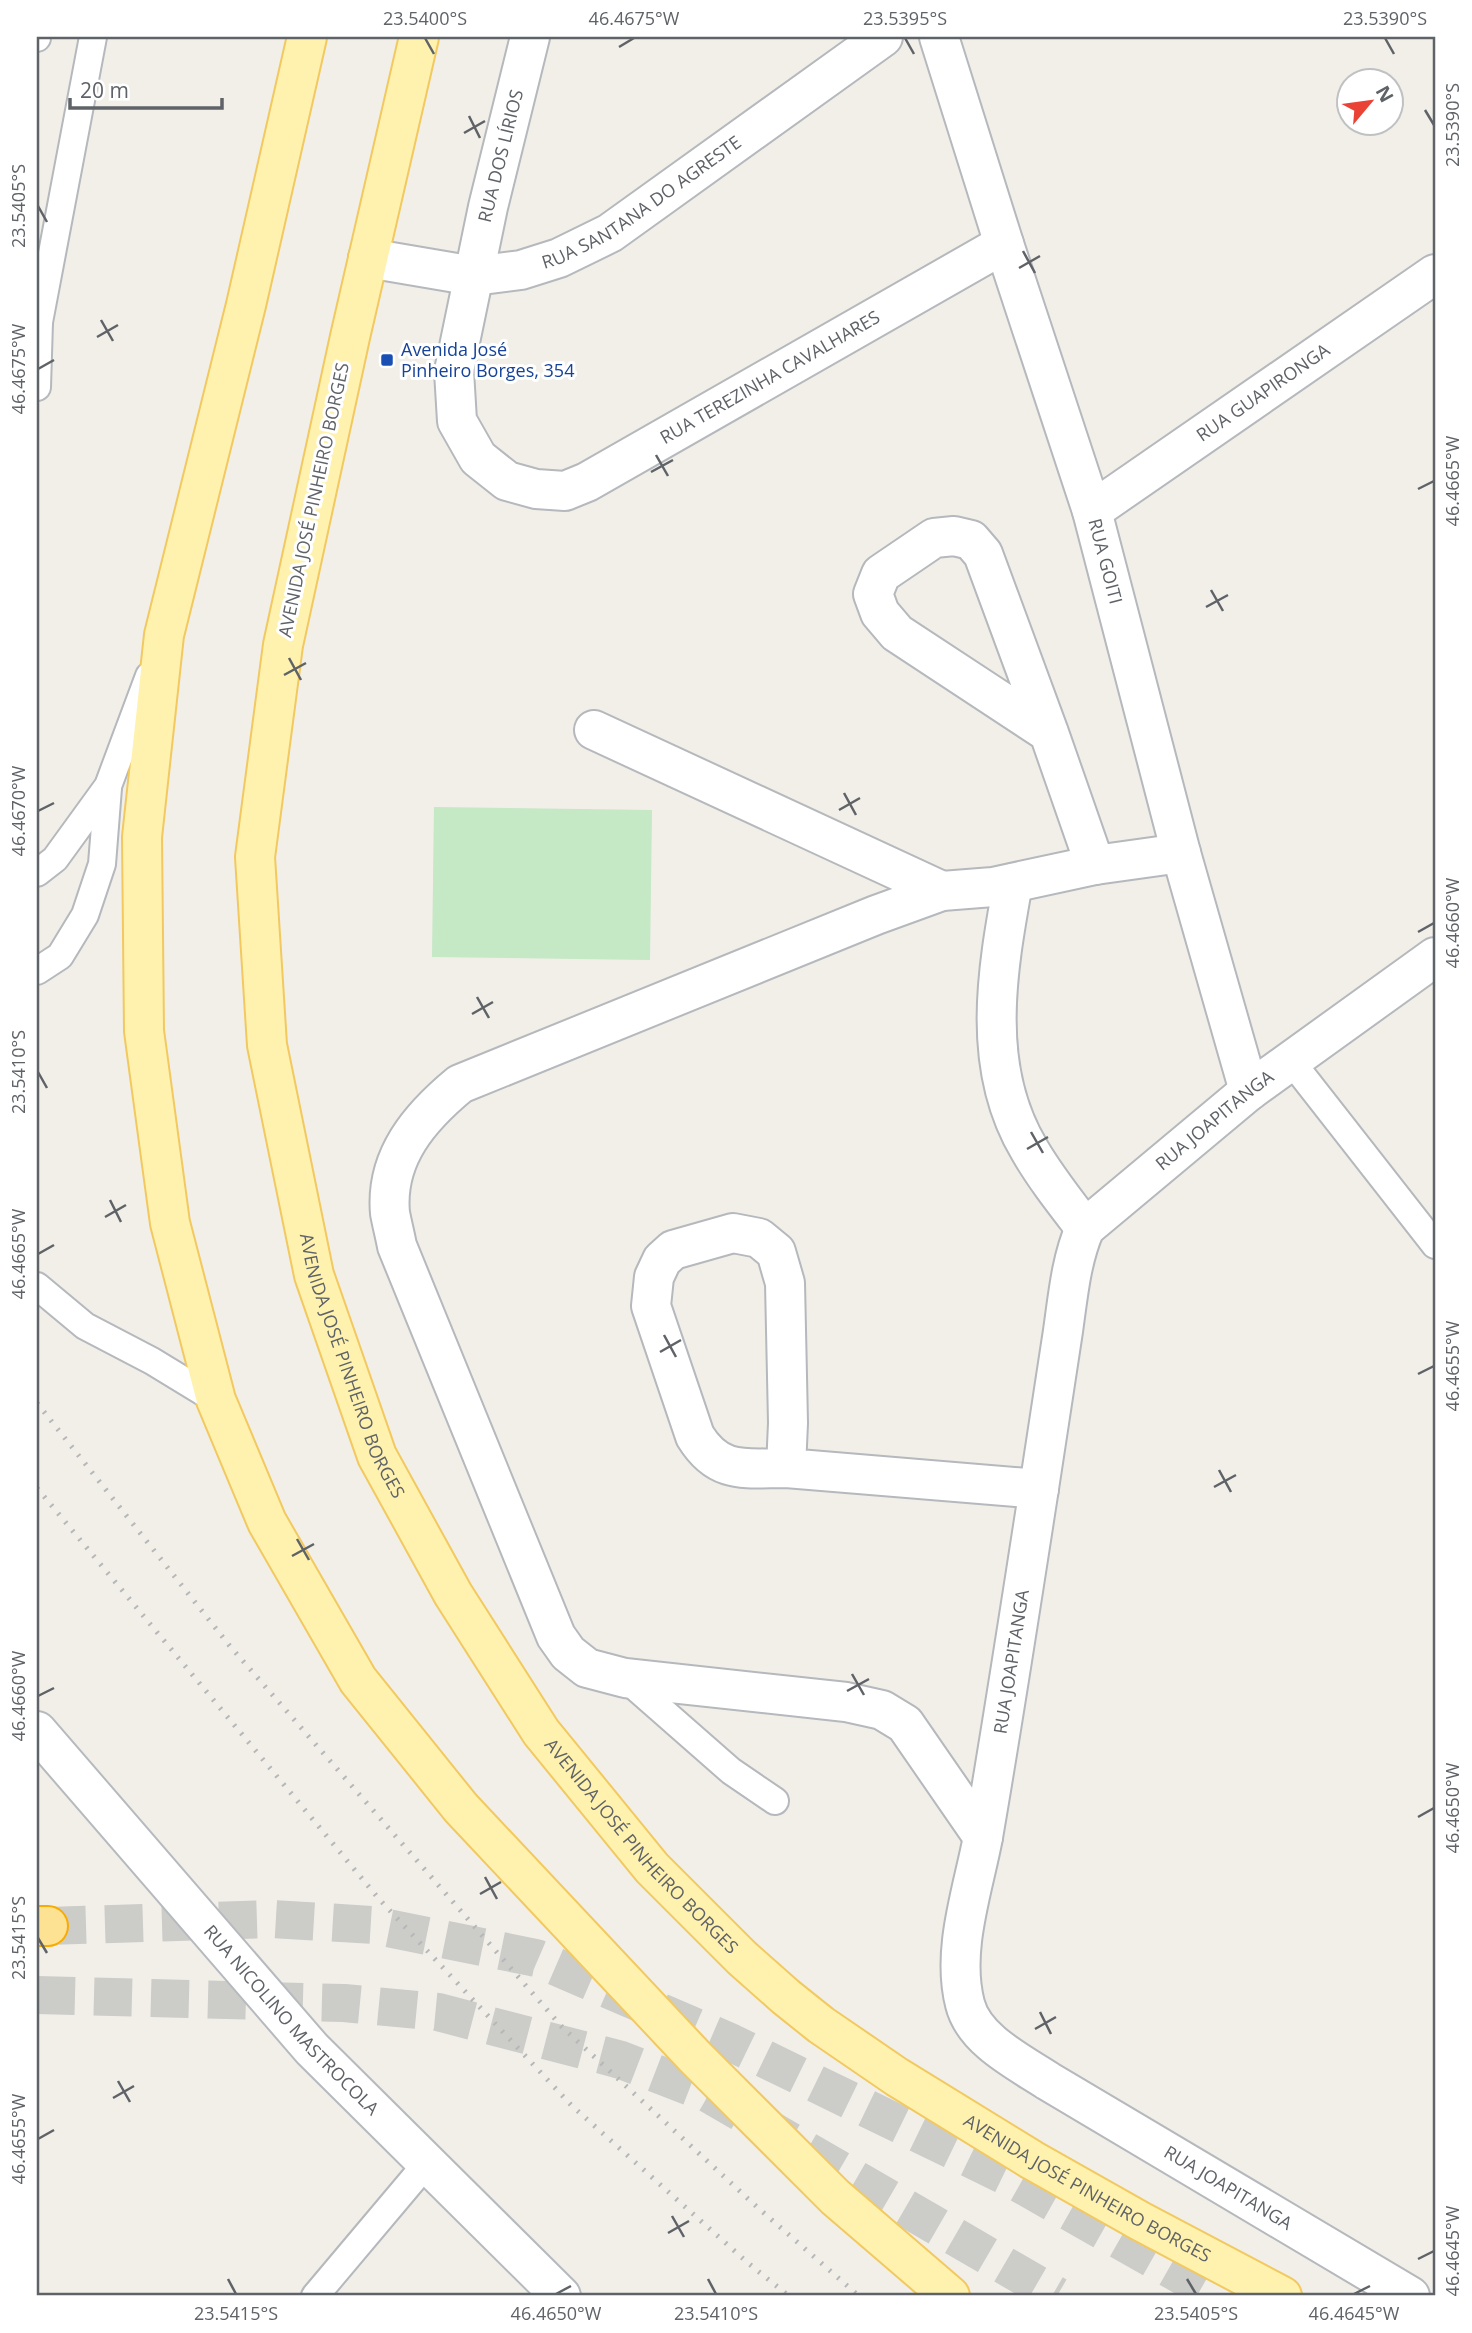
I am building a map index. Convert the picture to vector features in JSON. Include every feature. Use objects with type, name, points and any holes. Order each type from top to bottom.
[{"type":"main road","points":[[307,37],[246,305],[164,635],[142,837],[144,1031],[170,1223],[216,1400],[267,1522],[358,1680],[461,1808],[695,2057],[835,2197],[950,2296]]},
{"type":"main road","name":"AVENIDA JOSÉ PINHEIRO BORGES","points":[[419,37],[283,645],[255,858],[267,1045],[314,1275],[377,1456],[453,1594],[541,1732],[652,1868],[742,1958],[821,2025],[897,2077],[1236,2282],[1282,2296]]},
{"type":"street","name":"RUA DOS LÍRIOS","points":[[474,276],[530,37]]},
{"type":"street","name":"RUA SANTANA DO AGRESTE","points":[[368,258],[474,276],[521,270],[559,258],[610,233],[883,37]]},
{"type":"street","name":"RUA GOITI","points":[[939,37],[1004,244],[1093,511],[1181,853],[1250,1091]]},
{"type":"street","name":"RUA TEREZINHA CAVALHARES","points":[[474,276],[454,371],[457,421],[478,458],[507,481],[536,489],[565,491],[587,482],[1004,244]]},
{"type":"street","name":"RUA GUAPIRONGA","points":[[1093,511],[1435,274]]},
{"type":"street","points":[[1049,733],[897,633],[880,613],[873,594],[880,574],[934,538],[954,536],[971,540],[983,554],[1049,733],[1095,865]]},
{"type":"street","points":[[594,730],[942,891]]},
{"type":"street","points":[[983,1837],[905,1724],[883,1710],[846,1702],[625,1678],[587,1668],[568,1653],[556,1636],[397,1246],[390,1211],[393,1172],[409,1135],[434,1105],[460,1084],[876,915],[942,891],[1013,883],[1095,865],[1181,853]]},
{"type":"street","points":[[1013,883],[1000,954],[995,1038],[1005,1094],[1027,1147],[1085,1228]]},
{"type":"street","name":"RUA JOAPITANGA","points":[[1410,2296],[1002,2051],[973,2024],[966,2007],[960,1970],[1076,1248],[1085,1228],[1250,1091],[1435,957]]},
{"type":"street","points":[[786,1468],[788,1423],[785,1283],[776,1252],[759,1238],[733,1233],[673,1250],[662,1260],[654,1276],[651,1306],[695,1436],[705,1452],[720,1464],[1039,1489]]},
{"type":"street","name":"RUA NICOLINO MASTROCOLA","points":[[37,1731],[312,2049],[561,2296]]},
{"type":"street","points":[[1434,2296],[1435,2290]]},
{"type":"lane","points":[[37,387],[38,321],[93,37]]},
{"type":"lane","points":[[37,873],[55,859],[108,786],[164,635]]},
{"type":"lane","points":[[37,971],[60,956],[85,915],[102,864],[108,786]]},
{"type":"lane","points":[[1291,1061],[1435,1245]]},
{"type":"lane","points":[[37,1286],[85,1326],[152,1361],[216,1400]]},
{"type":"lane","points":[[625,1678],[731,1771],[775,1801]]},
{"type":"lane","points":[[323,2293],[427,2162]]},
{"type":"green space","points":[[434,807],[652,810],[650,960],[432,957]]},
{"type":"tunnel","points":[[48,1926],[273,1919],[373,1925],[536,1958],[732,2043],[1008,2177],[1218,2296]]},
{"type":"tunnel","points":[[37,1995],[344,2003],[438,2012],[621,2060],[709,2094],[1057,2296]]},
{"type":"railway","points":[[37,1403],[229,1645],[562,2027],[757,2207],[859,2296]]},
{"type":"railway","points":[[37,1488],[379,1899],[571,2105],[748,2263],[789,2296]]},
{"type":"place","name":"Avenida José Pinheiro Borges, 354","points":[[387,360]]}]
